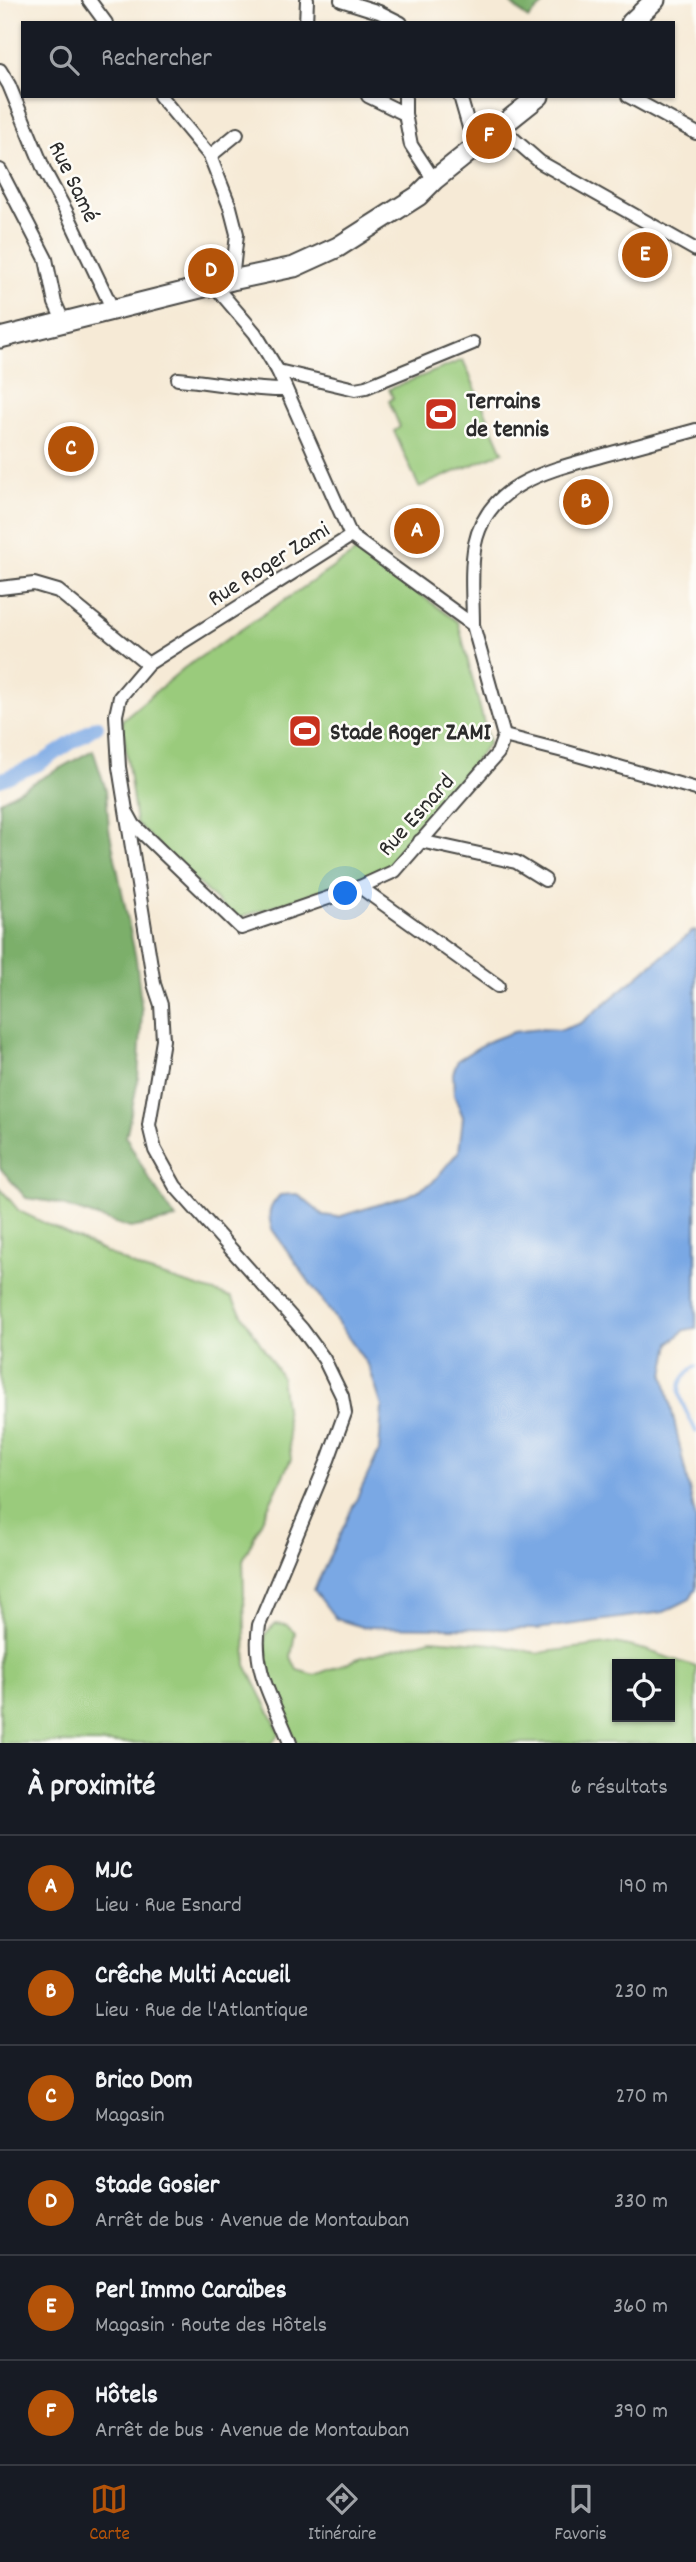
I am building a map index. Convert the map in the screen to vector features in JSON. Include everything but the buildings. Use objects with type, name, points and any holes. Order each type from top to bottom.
[{"type":"main road","points":[[633,21],[654,0]]},
{"type":"main road","points":[[0,338],[294,267],[338,247],[418,196],[434,180],[537,98]]},
{"type":"street","points":[[89,0],[105,21]]},
{"type":"street","points":[[306,21],[307,0]]},
{"type":"street","points":[[341,0],[396,21]]},
{"type":"street","name":"Rue Samé","points":[[0,70],[9,85],[45,172],[113,310]]},
{"type":"street","points":[[162,98],[210,156],[230,207],[237,234],[223,282]]},
{"type":"street","points":[[372,98],[405,114]]},
{"type":"street","points":[[405,98],[411,145],[434,180]]},
{"type":"street","points":[[461,98],[475,148]]},
{"type":"street","points":[[632,98],[696,133]]},
{"type":"street","points":[[500,127],[540,162],[696,250]]},
{"type":"street","points":[[210,156],[237,134]]},
{"type":"street","points":[[0,170],[46,259],[55,303],[64,323]]},
{"type":"street","name":"Rue Roger Zami","points":[[223,282],[278,371],[351,536],[148,664],[120,697],[116,715],[126,810],[154,984],[161,1005],[163,1040],[149,1125],[155,1150],[175,1185],[302,1329],[324,1359],[342,1396],[345,1413],[259,1625],[256,1647],[264,1683],[290,1743]]},
{"type":"street","points":[[278,371],[355,389],[473,343]]},
{"type":"street","points":[[178,379],[260,391],[286,390]]},
{"type":"street","points":[[696,430],[543,473],[514,487],[498,500],[488,511],[475,543],[473,625],[504,736],[696,789]]},
{"type":"street","points":[[351,536],[473,625]]},
{"type":"street","points":[[0,588],[34,584],[58,591],[148,664]]},
{"type":"street","name":"Rue Esnard","points":[[126,810],[134,825],[241,928],[360,887],[396,871],[498,753],[504,736]]},
{"type":"street","points":[[420,841],[516,862],[545,880]]},
{"type":"street","points":[[360,887],[498,986]]},
{"type":"green space","points":[[507,0],[548,0],[528,19]]},
{"type":"green space","name":"Terrains de tennis","points":[[463,360],[503,452],[419,487],[394,431],[400,427],[389,401],[393,398],[389,389]]},
{"type":"green space","name":"Stade Roger ZAMI","points":[[359,550],[458,622],[489,743],[391,867],[235,919],[136,823],[122,720],[184,668]]},
{"type":"green space","points":[[93,750],[106,790],[109,829],[136,959],[142,1012],[138,1080],[126,1137],[176,1219],[130,1228],[53,1202],[26,1198],[0,1168],[0,801]]},
{"type":"green space","points":[[0,1188],[19,1211],[143,1270],[231,1297],[281,1376],[291,1459],[243,1560],[246,1665],[280,1733],[272,1743],[0,1743]]},
{"type":"green space","points":[[275,1624],[287,1625],[295,1632],[291,1657],[297,1670],[315,1675],[359,1658],[431,1639],[493,1644],[537,1653],[615,1643],[672,1659],[612,1659],[612,1722],[675,1722],[675,1660],[696,1667],[696,1743],[296,1743],[266,1670],[265,1634]]},
{"type":"water","points":[[696,931],[696,1328],[685,1330],[670,1343],[664,1375],[696,1520],[696,1589],[690,1599],[664,1612],[537,1629],[362,1627],[336,1619],[314,1590],[379,1451],[382,1407],[369,1367],[272,1229],[269,1214],[271,1207],[280,1195],[297,1194],[323,1215],[338,1217],[410,1195],[432,1183],[459,1151],[463,1117],[454,1095],[453,1073],[458,1060],[487,1042],[513,1032],[561,1030],[581,1023]]},
{"type":"waterway","points":[[0,780],[39,764],[97,726]]},
{"type":"waterway","points":[[696,1366],[681,1381],[679,1389],[683,1405],[696,1432]]},
{"type":"place","name":"Hôtels","points":[[489,136]]},
{"type":"place","name":"Perl Immo Caraïbes","points":[[645,255]]},
{"type":"place","name":"Stade Gosier","points":[[211,271]]},
{"type":"place","name":"Terrains de tennis","points":[[441,414]]},
{"type":"place","name":"Brico Dom","points":[[71,449]]},
{"type":"place","name":"Crêche Multi Accueil","points":[[586,502]]},
{"type":"place","name":"MJC","points":[[417,531]]},
{"type":"place","name":"Stade Roger ZAMI","points":[[305,731]]}]
